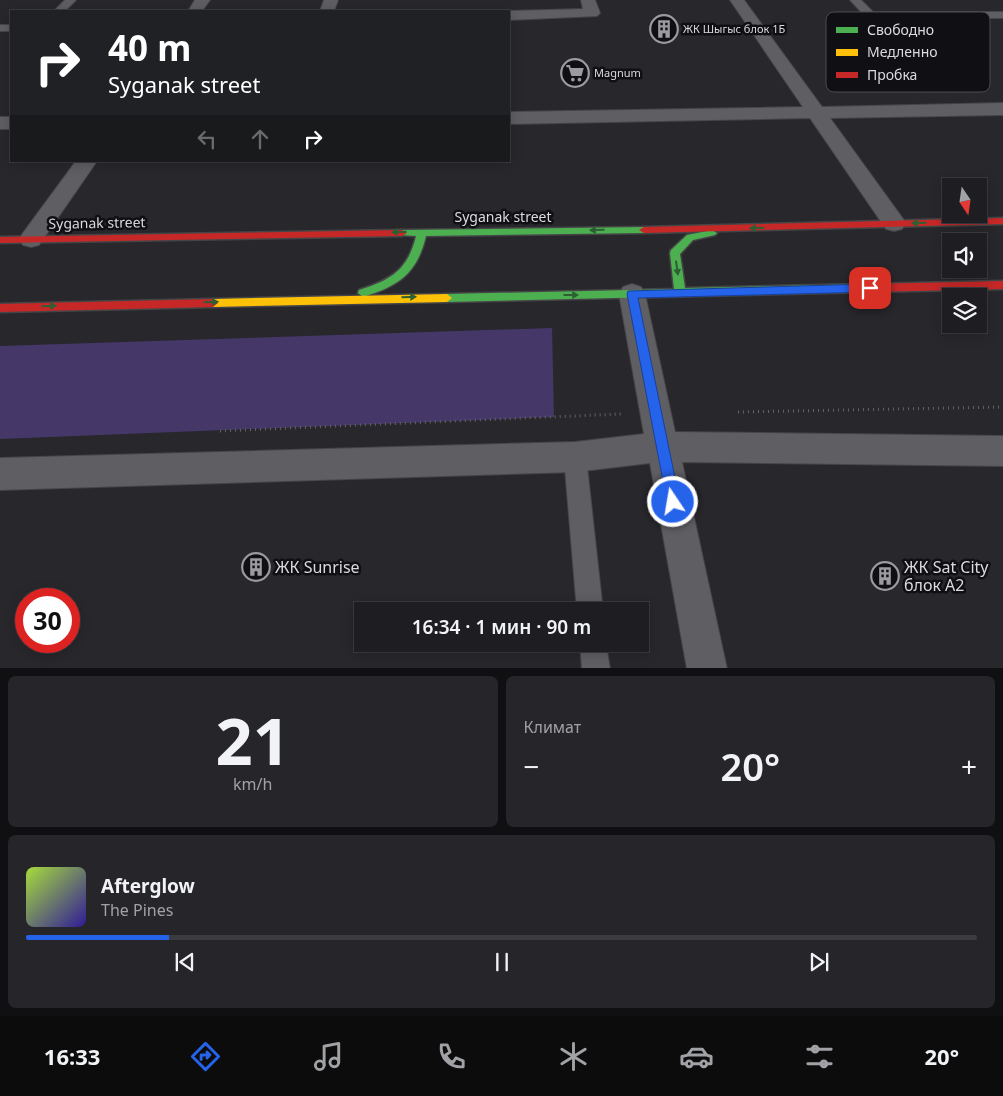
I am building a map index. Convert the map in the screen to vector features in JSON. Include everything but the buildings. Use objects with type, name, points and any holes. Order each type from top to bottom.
[{"type":"main road","name":"Syganak street","points":[[0,240],[736,228],[1003,221]]},
{"type":"main road","points":[[680,293],[675,253],[690,237],[736,228]]},
{"type":"main road","points":[[337,299],[383,288],[411,268],[420,247],[422,232]]},
{"type":"main road","points":[[0,308],[1003,284]]},
{"type":"street","points":[[510,15],[592,13],[588,0]]},
{"type":"street","points":[[736,0],[814,113],[894,223]]},
{"type":"street","points":[[510,118],[1003,109]]},
{"type":"street","points":[[31,239],[86,162]]},
{"type":"street","points":[[632,294],[707,668]]},
{"type":"street","points":[[0,474],[575,456],[662,447],[1003,451]]},
{"type":"lane","points":[[60,10],[71,0]]},
{"type":"lane","points":[[855,0],[868,12]]},
{"type":"lane","points":[[969,5],[978,12]]},
{"type":"lane","points":[[990,14],[1003,14]]},
{"type":"lane","points":[[575,456],[589,602]]},
{"type":"lane","points":[[595,652],[596,668]]},
{"type":"path","points":[[736,412],[1003,407]]},
{"type":"path","points":[[218,431],[656,413]]},
{"type":"shaded area","points":[[552,328],[554,417],[0,439],[0,346]]},
{"type":"traffic: fast","points":[[402,233],[644,230]]},
{"type":"traffic: fast","points":[[363,293],[376,289],[396,279],[403,273],[415,256],[422,232]]},
{"type":"traffic: fast","points":[[680,293],[675,253],[690,237],[712,233]]},
{"type":"traffic: fast","points":[[447,298],[868,288]]},
{"type":"traffic: slow","points":[[213,303],[447,298]]},
{"type":"traffic: jam","points":[[644,230],[1003,221]]},
{"type":"traffic: jam","points":[[0,240],[402,233]]},
{"type":"traffic: jam","points":[[868,288],[1003,285]]},
{"type":"traffic: jam","points":[[0,308],[213,303]]},
{"type":"place","name":"ЖК Шыгыс блок 1Б","points":[[664,29]]},
{"type":"place","name":"Magnum","points":[[575,73]]},
{"type":"place","name":"ЖК Sunrise","points":[[256,567]]},
{"type":"place","name":"ЖК Sat City блок A2","points":[[885,576]]},
{"type":"route","points":[[673,502],[632,294],[870,288]]}]
